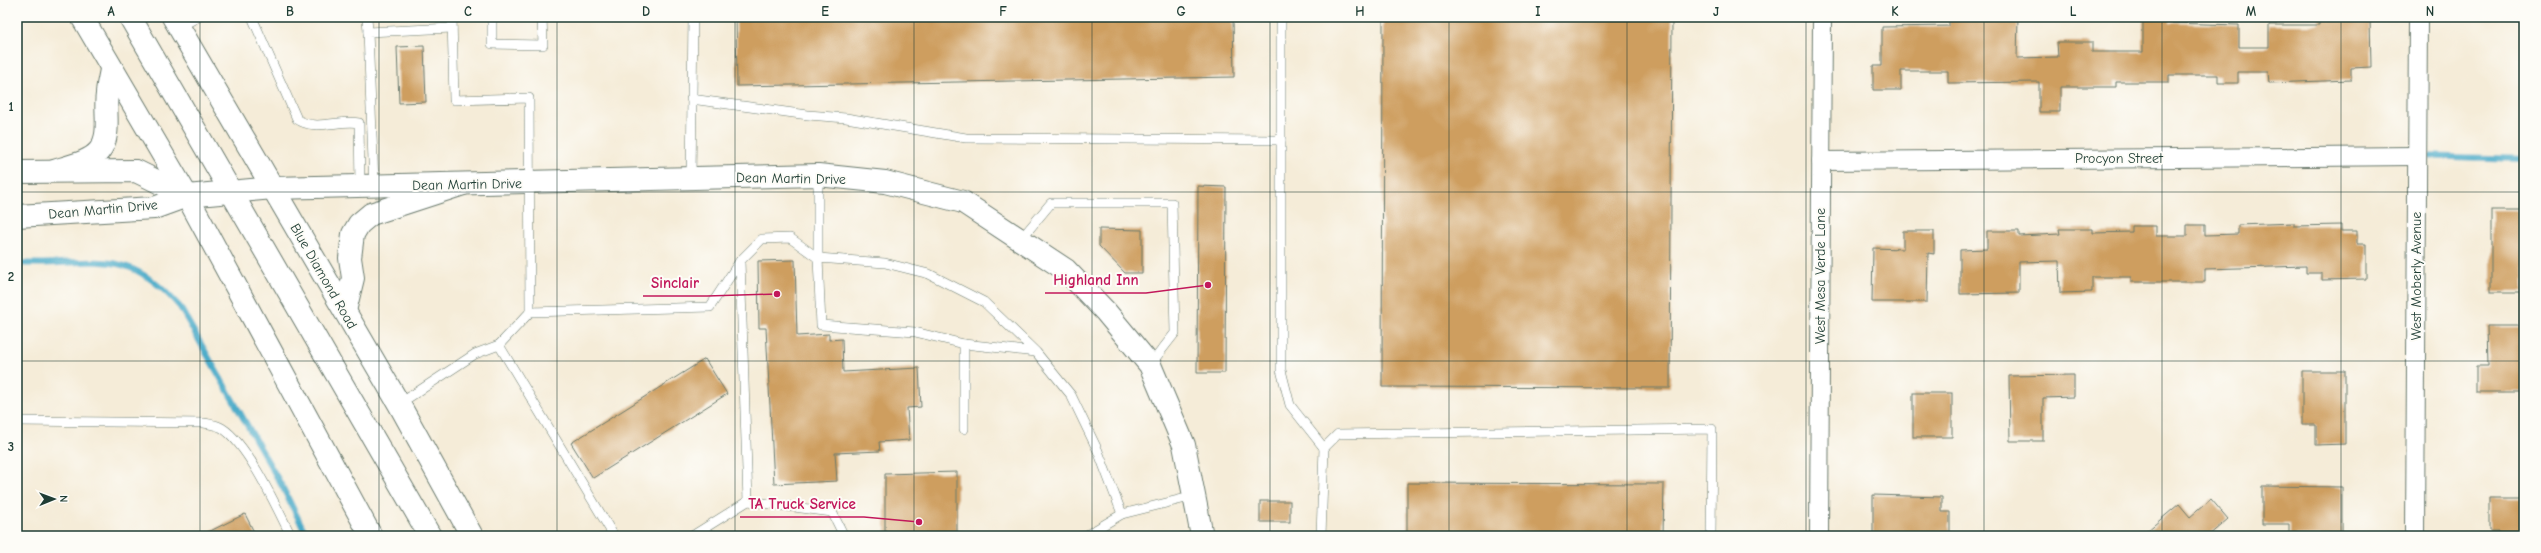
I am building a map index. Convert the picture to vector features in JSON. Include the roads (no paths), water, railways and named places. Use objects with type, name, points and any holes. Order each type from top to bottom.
[{"type":"main road","points":[[82,17],[111,69],[187,196],[371,536]]},
{"type":"main road","points":[[130,17],[430,536]]},
{"type":"main road","name":"Blue Diamond Road","points":[[176,22],[399,404],[472,536]]},
{"type":"main road","points":[[54,171],[88,159],[99,152],[106,134],[106,94],[111,69]]},
{"type":"main road","name":"Dean Martin Drive","points":[[17,172],[136,171],[187,196]]},
{"type":"main road","name":"Dean Martin Drive","points":[[17,216],[154,208],[187,196],[273,188],[818,175],[885,182],[963,202],[1066,270],[1106,312],[1150,365],[1184,445],[1202,536]]},
{"type":"main road","points":[[345,311],[353,278],[351,245],[359,224],[371,214],[464,184]]},
{"type":"street","name":"West Mesa Verde Lane","points":[[1819,536],[1822,17]]},
{"type":"street","name":"West Moberly Avenue","points":[[2414,536],[2418,17]]},
{"type":"street","name":"Procyon Street","points":[[1821,161],[2417,156]]},
{"type":"lane","points":[[176,22],[198,17]]},
{"type":"lane","points":[[252,17],[297,118],[304,124],[332,125],[349,121],[359,123],[367,186]]},
{"type":"lane","points":[[367,17],[367,186]]},
{"type":"lane","points":[[399,404],[475,354],[499,345],[530,312],[529,98],[454,100],[452,17]]},
{"type":"lane","points":[[492,17],[492,44],[543,45],[542,17]]},
{"type":"lane","points":[[691,178],[693,17]]},
{"type":"lane","points":[[1281,17],[1281,370],[1290,405],[1324,448],[1321,536]]},
{"type":"lane","points":[[368,32],[452,28]]},
{"type":"lane","points":[[691,99],[808,116],[846,118],[966,138],[1281,140]]},
{"type":"lane","points":[[818,175],[818,258],[821,325],[915,332],[964,344],[1036,352]]},
{"type":"lane","points":[[1021,239],[1051,203],[1172,203],[1175,333],[1150,365]]},
{"type":"lane","points":[[530,312],[710,307],[740,261],[762,239],[790,238],[818,258],[885,263],[929,274],[984,302],[1036,352],[1071,395],[1098,451],[1122,514]]},
{"type":"lane","points":[[740,261],[748,501]]},
{"type":"lane","points":[[964,344],[964,429]]},
{"type":"lane","points":[[499,345],[614,536]]},
{"type":"lane","points":[[17,421],[204,423],[221,427],[237,442],[253,465],[291,536]]},
{"type":"lane","points":[[1324,448],[1338,434],[1712,429],[1711,536]]},
{"type":"lane","points":[[1086,536],[1122,514],[1194,496]]},
{"type":"lane","points":[[692,536],[748,501],[832,512],[844,536]]},
{"type":"waterway","points":[[2418,156],[2524,159]]},
{"type":"waterway","points":[[17,263],[43,264],[105,262],[123,265],[141,273],[160,286],[180,307],[283,488],[307,536]]},
{"type":"place","name":"Highland Inn","points":[[1208,285]]},
{"type":"place","name":"Sinclair","points":[[777,294]]},
{"type":"place","name":"TA Truck Service","points":[[919,522]]}]
